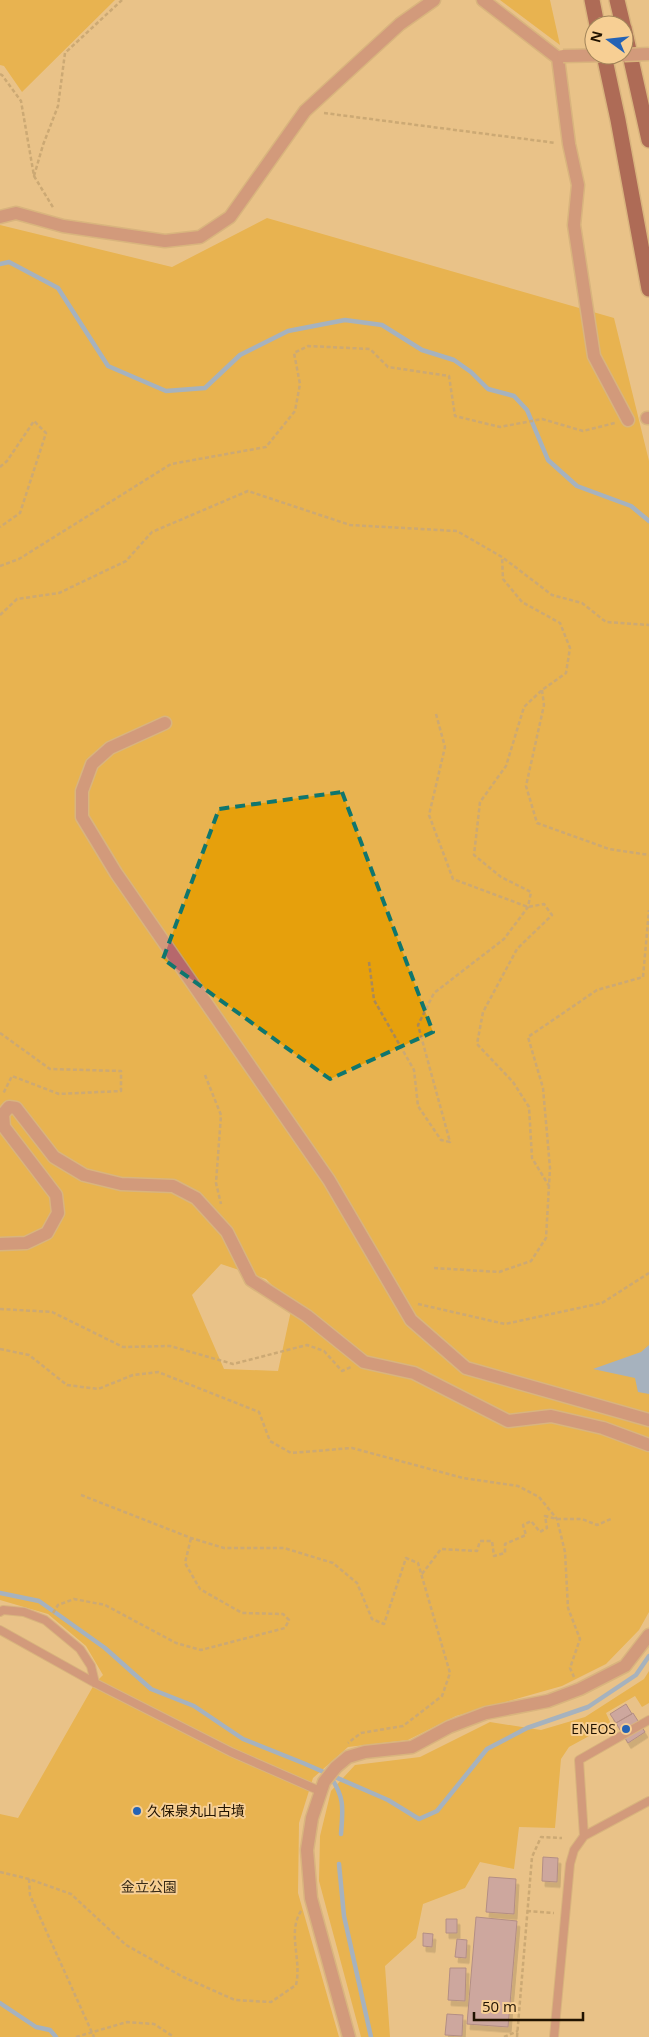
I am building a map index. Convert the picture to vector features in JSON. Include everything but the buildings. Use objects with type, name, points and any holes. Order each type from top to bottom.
[{"type":"highway","points":[[592,0],[595,15]]},
{"type":"highway","points":[[617,0],[621,15]]},
{"type":"highway","points":[[606,65],[649,290]]},
{"type":"highway","points":[[633,65],[649,140]]},
{"type":"street","points":[[0,217],[16,213],[63,226],[165,241],[200,237],[230,218],[305,111],[400,24],[434,0]]},
{"type":"street","points":[[483,0],[560,57],[584,56]]},
{"type":"street","points":[[634,55],[649,54]]},
{"type":"street","points":[[560,57],[569,144],[578,185],[574,225],[594,356],[628,420]]},
{"type":"street","points":[[165,724],[110,748],[92,764],[82,791],[82,817],[116,872],[329,1180],[411,1320],[466,1368],[649,1420]]},
{"type":"street","points":[[0,1244],[26,1243],[48,1233],[58,1213],[56,1195],[4,1126],[3,1114],[9,1107],[16,1108],[54,1157],[84,1175],[121,1184],[172,1186],[196,1198],[227,1232],[251,1280],[307,1316],[364,1362],[414,1373],[508,1421],[551,1416],[602,1428],[649,1445]]},
{"type":"street","points":[[349,2037],[311,1898],[307,1850],[312,1818],[322,1786],[336,1767],[348,1757],[365,1752],[412,1747],[449,1727],[486,1713],[548,1701],[580,1690],[625,1666],[649,1635]]},
{"type":"lane","points":[[0,1612],[3,1610],[24,1612],[44,1620],[80,1649],[90,1666],[95,1683]]},
{"type":"lane","points":[[0,1630],[95,1683],[232,1752],[322,1786]]},
{"type":"lane","points":[[584,1836],[579,1760],[649,1720]]},
{"type":"lane","points":[[554,2037],[570,1864],[574,1850],[584,1836],[649,1801]]},
{"type":"path","points":[[34,176],[43,145],[58,106],[65,53],[122,0]]},
{"type":"path","points":[[0,74],[21,100],[34,176],[63,226]]},
{"type":"path","points":[[305,111],[569,144]]},
{"type":"path","points":[[0,566],[19,559],[171,464],[266,447],[294,410],[300,384],[294,353],[308,346],[370,349],[388,367],[449,376],[455,416],[500,428],[542,420],[583,431],[628,420]]},
{"type":"path","points":[[0,467],[34,421],[46,434],[20,513],[0,527]]},
{"type":"path","points":[[0,615],[17,599],[59,594],[126,561],[152,532],[248,491],[350,525],[457,531],[502,557],[552,595],[582,603],[606,622],[649,625]]},
{"type":"path","points":[[369,962],[374,1000],[414,1070],[418,1106],[441,1140],[450,1142],[418,1025],[434,993],[504,939],[528,907],[531,892],[501,877],[474,855],[480,802],[506,766],[524,707],[542,690],[566,673],[570,648],[560,623],[522,602],[503,579],[502,557]]},
{"type":"path","points":[[542,690],[544,705],[526,786],[537,823],[609,849],[649,855]]},
{"type":"path","points":[[436,714],[445,747],[429,815],[453,879],[528,907],[544,904],[552,915],[517,949],[483,1012],[478,1044],[513,1082],[529,1108],[532,1158],[549,1186]]},
{"type":"path","points":[[434,1268],[499,1272],[532,1262],[546,1238],[550,1168],[542,1088],[528,1037],[597,990],[643,977],[649,910]]},
{"type":"path","points":[[0,1033],[50,1069],[121,1071],[121,1091],[59,1094],[12,1076],[3,1094],[9,1107]]},
{"type":"path","points":[[205,1075],[222,1115],[216,1183],[222,1207]]},
{"type":"path","points":[[399,1300],[505,1324],[602,1303],[649,1273]]},
{"type":"path","points":[[0,1309],[52,1312],[123,1347],[170,1346],[233,1364],[306,1345],[324,1351],[342,1371],[364,1362]]},
{"type":"path","points":[[0,1349],[29,1355],[67,1385],[98,1389],[133,1375],[158,1372],[259,1412],[270,1441],[291,1453],[352,1448],[463,1478],[518,1486],[539,1496],[557,1519],[565,1552],[568,1608],[580,1639],[570,1668],[580,1690]]},
{"type":"path","points":[[81,1495],[191,1538],[224,1548],[284,1548],[333,1563],[357,1582],[372,1619],[384,1624],[406,1558],[418,1563],[450,1673],[442,1696],[403,1726],[361,1733],[345,1745]]},
{"type":"path","points":[[422,1575],[441,1549],[477,1551],[480,1541],[492,1541],[494,1556],[505,1553],[506,1544],[526,1535],[523,1525],[531,1521],[540,1532],[547,1528],[545,1516],[557,1519],[582,1519],[597,1525],[611,1519]]},
{"type":"path","points":[[51,1616],[58,1605],[74,1599],[105,1605],[176,1643],[201,1650],[285,1628],[290,1620],[283,1614],[242,1613],[200,1589],[184,1563],[191,1538]]},
{"type":"path","points":[[517,2037],[532,1857],[541,1837],[562,1838]]},
{"type":"path","points":[[0,1872],[29,1879],[71,1894],[126,1945],[182,1977],[235,2000],[271,2002],[296,1985],[298,1974],[294,1934],[296,1919],[311,1898]]},
{"type":"path","points":[[29,1879],[30,1895],[94,2037]]},
{"type":"path","points":[[527,1911],[566,1914]]},
{"type":"path","points":[[76,2037],[127,2022],[154,2024],[174,2037]]},
{"type":"path","points":[[504,2037],[518,2031]]},
{"type":"highlighted area","points":[[342,792],[433,1032],[330,1079],[163,959],[219,809]]},
{"type":"green space","points":[[0,0],[115,0],[22,92],[4,66],[0,65]]},
{"type":"green space","points":[[500,0],[550,0],[560,45]]},
{"type":"green space","name":"金立公園","points":[[267,218],[614,318],[649,461],[649,1612],[639,1630],[606,1664],[562,1686],[456,1716],[408,1740],[348,1747],[313,1778],[299,1823],[298,1893],[339,2037],[0,2037],[0,1814],[18,1818],[95,1683],[103,1675],[86,1646],[48,1614],[0,1600],[0,225],[172,267]],"holes":[[[221,1264],[266,1279],[292,1306],[278,1371],[224,1369],[192,1295]]]},
{"type":"green space","points":[[649,1671],[649,1703],[642,1707],[635,1696],[606,1713],[611,1724],[569,1747],[561,1759],[555,1828],[519,1827],[514,1869],[480,1862],[465,1888],[423,1904],[416,1938],[385,1966],[390,2037],[361,2037],[319,1881],[320,1836],[331,1791],[355,1765],[420,1757],[490,1722],[541,1730],[585,1717],[644,1679]]},
{"type":"water","points":[[649,1345],[649,1394],[638,1392],[635,1378],[593,1369],[641,1352]]},
{"type":"waterway","points":[[0,264],[9,262],[58,288],[108,366],[166,391],[205,388],[240,355],[288,331],[345,320],[382,325],[422,350],[454,360],[471,372],[488,389],[514,396],[527,410],[548,460],[577,486],[631,506],[649,521]]},
{"type":"waterway","points":[[0,1593],[39,1601],[105,1648],[151,1689],[194,1706],[243,1739],[388,1800],[419,1819],[437,1811],[487,1749],[527,1728],[588,1707],[636,1675],[649,1656]]},
{"type":"waterway","points":[[330,1776],[341,1797],[341,1834]]},
{"type":"waterway","points":[[339,1864],[344,1916],[371,2037]]},
{"type":"waterway","points":[[0,2003],[36,2027],[50,2030],[56,2037]]},
{"type":"place","name":"ENEOS","points":[[626,1729]]},
{"type":"place","name":"久保泉丸山古墳","points":[[137,1811]]}]
